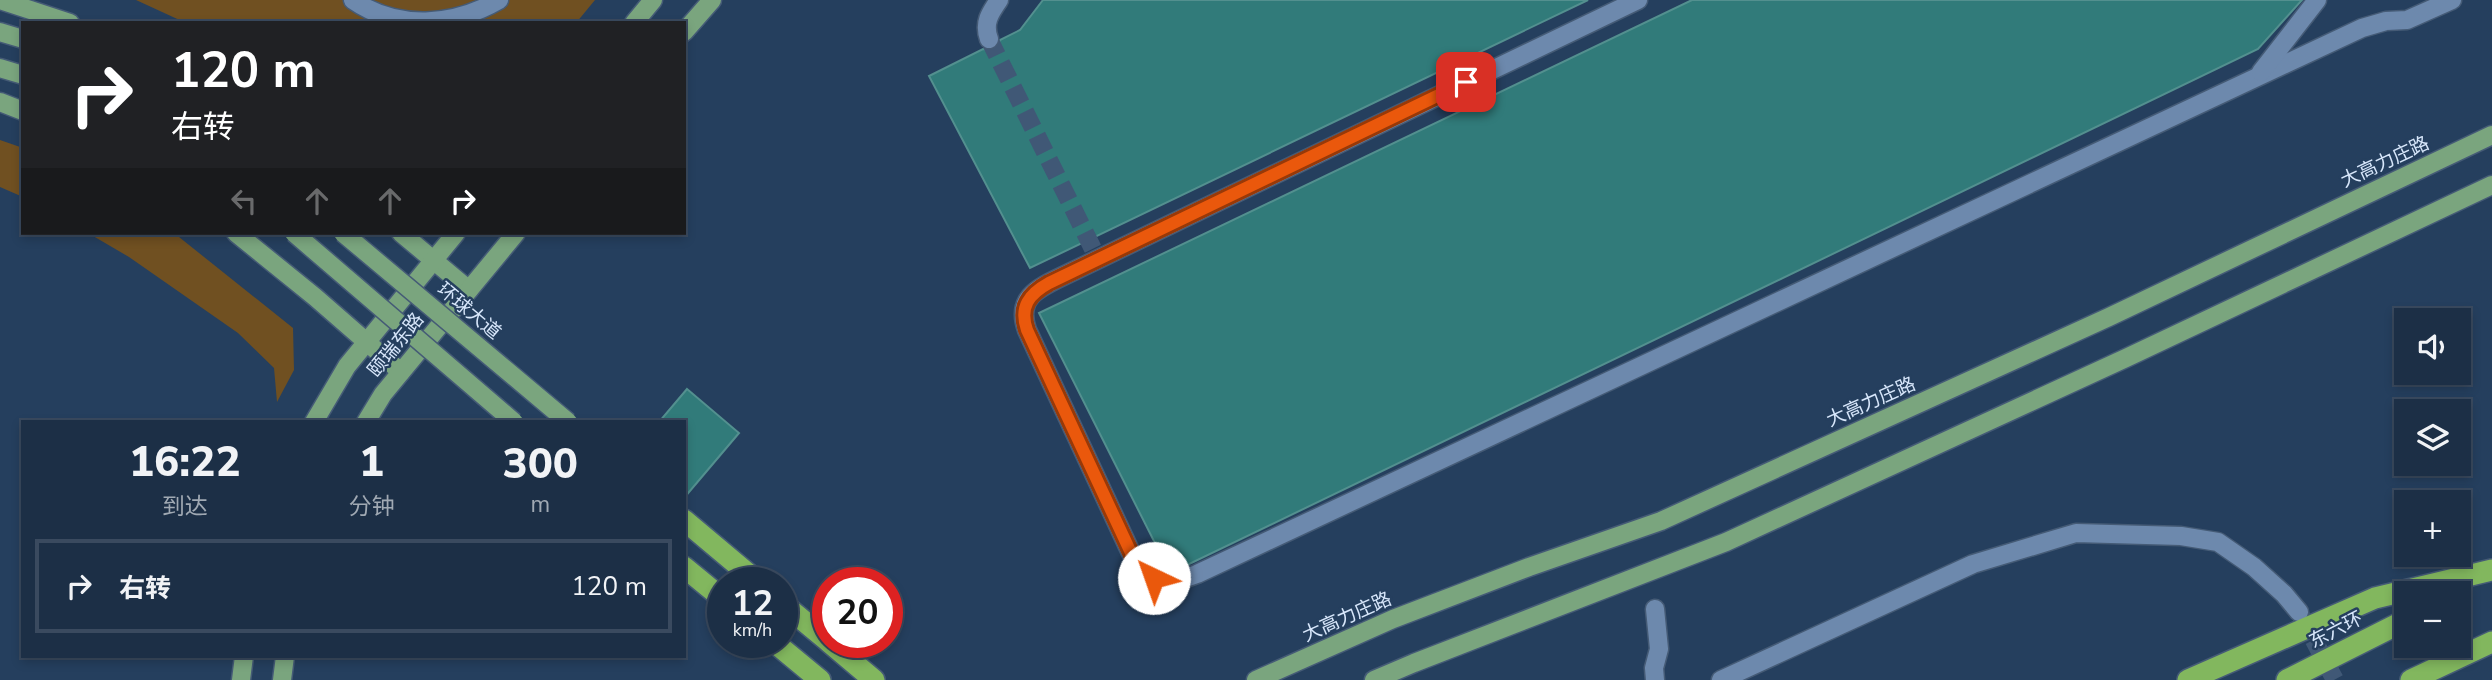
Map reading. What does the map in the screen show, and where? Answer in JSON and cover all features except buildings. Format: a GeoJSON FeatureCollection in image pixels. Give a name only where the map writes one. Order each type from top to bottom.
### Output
{"type":"FeatureCollection","features":[{"type":"Feature","properties":{"kind":"highway"},"geometry":{"type":"LineString","coordinates":[[686,522],[740,567]]}},
{"type":"Feature","properties":{"kind":"highway"},"geometry":{"type":"LineString","coordinates":[[686,569],[707,586]]}},
{"type":"Feature","properties":{"kind":"highway"},"geometry":{"type":"LineString","coordinates":[[2188,680],[2375,598],[2492,570]]}},
{"type":"Feature","properties":{"kind":"highway"},"geometry":{"type":"LineString","coordinates":[[2471,586],[2492,576]]}},
{"type":"Feature","properties":{"kind":"highway"},"geometry":{"type":"LineString","coordinates":[[798,617],[812,628]]}},
{"type":"Feature","properties":{"kind":"highway","name":"东六环"},"geometry":{"type":"LineString","coordinates":[[2287,680],[2394,626]]}},
{"type":"Feature","properties":{"kind":"highway"},"geometry":{"type":"LineString","coordinates":[[2411,680],[2492,642]]}},
{"type":"Feature","properties":{"kind":"highway"},"geometry":{"type":"LineString","coordinates":[[793,658],[820,680]]}},
{"type":"Feature","properties":{"kind":"highway"},"geometry":{"type":"LineString","coordinates":[[847,658],[874,680]]}},
{"type":"Feature","properties":{"kind":"main road"},"geometry":{"type":"LineString","coordinates":[[0,0],[64,21]]}},
{"type":"Feature","properties":{"kind":"main road"},"geometry":{"type":"LineString","coordinates":[[636,21],[653,0]]}},
{"type":"Feature","properties":{"kind":"main road"},"geometry":{"type":"LineString","coordinates":[[686,31],[712,0]]}},
{"type":"Feature","properties":{"kind":"main road"},"geometry":{"type":"LineString","coordinates":[[0,32],[21,38]]}},
{"type":"Feature","properties":{"kind":"main road"},"geometry":{"type":"LineString","coordinates":[[0,68],[21,74]]}},
{"type":"Feature","properties":{"kind":"main road"},"geometry":{"type":"LineString","coordinates":[[0,102],[21,109]]}},
{"type":"Feature","properties":{"kind":"main road","name":"大高力庄路"},"geometry":{"type":"LineString","coordinates":[[1256,680],[1393,619],[1529,567],[1661,521],[2109,317],[2492,135]]}},
{"type":"Feature","properties":{"kind":"main road"},"geometry":{"type":"LineString","coordinates":[[1374,680],[1726,542],[2139,353],[2492,185]]}},
{"type":"Feature","properties":{"kind":"main road"},"geometry":{"type":"LineString","coordinates":[[238,235],[401,372]]}},
{"type":"Feature","properties":{"kind":"main road"},"geometry":{"type":"LineString","coordinates":[[296,235],[512,420]]}},
{"type":"Feature","properties":{"kind":"main road","name":"环球大道"},"geometry":{"type":"LineString","coordinates":[[345,235],[566,420]]}},
{"type":"Feature","properties":{"kind":"main road"},"geometry":{"type":"LineString","coordinates":[[403,235],[469,290]]}},
{"type":"Feature","properties":{"kind":"main road","name":"颐瑞东路"},"geometry":{"type":"LineString","coordinates":[[315,420],[347,366],[454,235]]}},
{"type":"Feature","properties":{"kind":"main road","name":"颐瑞东路"},"geometry":{"type":"LineString","coordinates":[[367,420],[383,394],[514,235]]}},
{"type":"Feature","properties":{"kind":"main road"},"geometry":{"type":"LineString","coordinates":[[241,680],[244,658]]}},
{"type":"Feature","properties":{"kind":"main road"},"geometry":{"type":"LineString","coordinates":[[282,680],[285,658]]}},
{"type":"Feature","properties":{"kind":"street"},"geometry":{"type":"LineString","coordinates":[[353,0],[395,19],[419,21]]}},
{"type":"Feature","properties":{"kind":"street"},"geometry":{"type":"LineString","coordinates":[[439,21],[481,11],[499,0]]}},
{"type":"Feature","properties":{"kind":"street"},"geometry":{"type":"LineString","coordinates":[[989,39],[987,21],[999,0]]}},
{"type":"Feature","properties":{"kind":"street"},"geometry":{"type":"LineString","coordinates":[[1638,0],[1061,277],[1032,295],[1024,306],[1027,330],[1132,555],[1143,571],[1154,578],[1168,581],[1197,574],[2362,28],[2386,21],[2407,20],[2452,0]]}},
{"type":"Feature","properties":{"kind":"street"},"geometry":{"type":"LineString","coordinates":[[2259,76],[2317,0]]}},
{"type":"Feature","properties":{"kind":"street"},"geometry":{"type":"LineString","coordinates":[[1721,680],[1973,564],[2077,533],[2181,536],[2218,542],[2253,567],[2284,594],[2299,612]]}},
{"type":"Feature","properties":{"kind":"street"},"geometry":{"type":"LineString","coordinates":[[1655,609],[1659,649],[1654,668],[1655,680]]}},
{"type":"Feature","properties":{"kind":"shaded area"},"geometry":{"type":"Polygon","coordinates":[[[136,0],[595,0],[578,21],[182,21],[136,0]]]}},
{"type":"Feature","properties":{"kind":"shaded area"},"geometry":{"type":"Polygon","coordinates":[[[0,140],[21,147],[21,196],[0,187],[0,140]]]}},
{"type":"Feature","properties":{"kind":"shaded area"},"geometry":{"type":"Polygon","coordinates":[[[91,235],[177,235],[293,328],[294,370],[277,402],[274,368],[238,333],[129,257],[91,235]]]}},
{"type":"Feature","properties":{"kind":"tunnel"},"geometry":{"type":"LineString","coordinates":[[989,39],[1098,259]]}},
{"type":"Feature","properties":{"kind":"tunnel"},"geometry":{"type":"LineString","coordinates":[[2301,616],[2335,680]]}},
{"type":"Feature","properties":{"kind":"route"},"geometry":{"type":"LineString","coordinates":[[1154,578],[1143,571],[1132,555],[1027,330],[1023,313],[1027,300],[1049,283],[1466,82]]}}]}
